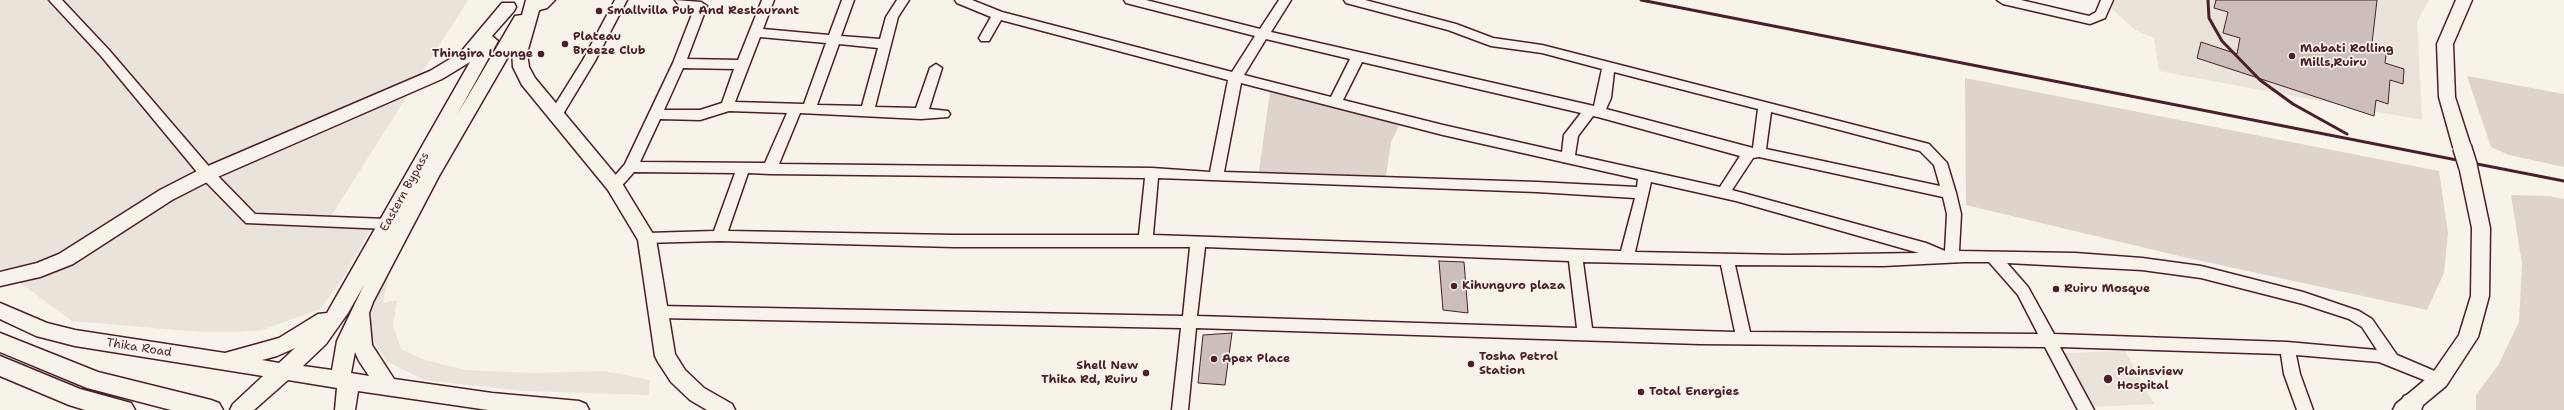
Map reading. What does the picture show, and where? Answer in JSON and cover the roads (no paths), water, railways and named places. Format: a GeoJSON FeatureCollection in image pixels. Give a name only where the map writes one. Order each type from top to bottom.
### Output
{"type":"FeatureCollection","features":[{"type":"Feature","properties":{"kind":"highway"},"geometry":{"type":"LineString","coordinates":[[0,342],[95,381],[211,410]]}},
{"type":"Feature","properties":{"kind":"highway"},"geometry":{"type":"LineString","coordinates":[[0,366],[77,398],[123,410]]}},
{"type":"Feature","properties":{"kind":"main road"},"geometry":{"type":"LineString","coordinates":[[2408,408],[2439,380],[2468,337],[2480,296],[2481,228],[2468,166],[2447,97],[2445,44],[2456,12],[2464,0]]}},
{"type":"Feature","properties":{"kind":"main road"},"geometry":{"type":"LineString","coordinates":[[0,280],[40,270],[66,259],[166,196],[207,174],[436,75],[466,56],[510,3]]}},
{"type":"Feature","properties":{"kind":"main road","name":"Eastern Bypass"},"geometry":{"type":"LineString","coordinates":[[354,302],[387,224],[510,3]]}},
{"type":"Feature","properties":{"kind":"main road"},"geometry":{"type":"LineString","coordinates":[[533,3],[519,53],[521,67],[528,81],[555,116],[614,185],[647,239],[654,267],[665,356],[678,376],[697,394],[725,410]]}},
{"type":"Feature","properties":{"kind":"main road","name":"Eastern Bypass"},"geometry":{"type":"LineString","coordinates":[[240,410],[255,394],[283,372],[319,338],[331,323],[354,302],[416,204],[533,3]]}},
{"type":"Feature","properties":{"kind":"main road"},"geometry":{"type":"LineString","coordinates":[[221,360],[270,350],[295,340],[354,302]]}},
{"type":"Feature","properties":{"kind":"main road"},"geometry":{"type":"LineString","coordinates":[[345,410],[348,391],[347,385],[341,378],[354,302]]}},
{"type":"Feature","properties":{"kind":"main road"},"geometry":{"type":"LineString","coordinates":[[354,302],[362,345],[366,355],[388,387]]}},
{"type":"Feature","properties":{"kind":"main road","name":"Thika Road"},"geometry":{"type":"LineString","coordinates":[[0,311],[43,330],[75,338],[221,360],[283,372],[341,378]]}},
{"type":"Feature","properties":{"kind":"main road"},"geometry":{"type":"LineString","coordinates":[[341,378],[388,387],[492,402],[579,410]]}},
{"type":"Feature","properties":{"kind":"street"},"geometry":{"type":"LineString","coordinates":[[55,0],[105,54],[207,174],[251,219],[387,224]]}},
{"type":"Feature","properties":{"kind":"street"},"geometry":{"type":"LineString","coordinates":[[533,3],[543,5],[549,0]]}},
{"type":"Feature","properties":{"kind":"street"},"geometry":{"type":"LineString","coordinates":[[555,116],[589,61],[621,0]]}},
{"type":"Feature","properties":{"kind":"street"},"geometry":{"type":"LineString","coordinates":[[614,185],[630,167],[656,114],[679,63],[703,3],[684,4],[682,0]]}},
{"type":"Feature","properties":{"kind":"street"},"geometry":{"type":"LineString","coordinates":[[729,106],[728,102],[754,32],[768,0]]}},
{"type":"Feature","properties":{"kind":"street"},"geometry":{"type":"LineString","coordinates":[[809,109],[848,0]]}},
{"type":"Feature","properties":{"kind":"street"},"geometry":{"type":"LineString","coordinates":[[867,112],[892,17],[903,0]]}},
{"type":"Feature","properties":{"kind":"street"},"geometry":{"type":"LineString","coordinates":[[961,0],[992,13],[1235,78],[1443,130],[1723,193],[1947,256]]}},
{"type":"Feature","properties":{"kind":"street"},"geometry":{"type":"LineString","coordinates":[[986,38],[996,0]]}},
{"type":"Feature","properties":{"kind":"street"},"geometry":{"type":"LineString","coordinates":[[1130,0],[1263,35],[1594,111],[1754,153],[1950,193]]}},
{"type":"Feature","properties":{"kind":"street"},"geometry":{"type":"LineString","coordinates":[[1216,178],[1235,78],[1285,0]]}},
{"type":"Feature","properties":{"kind":"street"},"geometry":{"type":"LineString","coordinates":[[1350,0],[1452,27],[1491,42],[1542,49],[1924,147],[1940,163],[1950,193],[1954,214],[1947,256]]}},
{"type":"Feature","properties":{"kind":"street"},"geometry":{"type":"LineString","coordinates":[[2003,0],[2090,20],[2101,15],[2107,0]]}},
{"type":"Feature","properties":{"kind":"street"},"geometry":{"type":"LineString","coordinates":[[754,32],[885,44]]}},
{"type":"Feature","properties":{"kind":"street"},"geometry":{"type":"LineString","coordinates":[[1335,103],[1358,57]]}},
{"type":"Feature","properties":{"kind":"street"},"geometry":{"type":"LineString","coordinates":[[679,63],[742,65]]}},
{"type":"Feature","properties":{"kind":"street"},"geometry":{"type":"LineString","coordinates":[[1568,157],[1571,135],[1604,98],[1609,66]]}},
{"type":"Feature","properties":{"kind":"street"},"geometry":{"type":"LineString","coordinates":[[921,114],[936,68]]}},
{"type":"Feature","properties":{"kind":"street"},"geometry":{"type":"LineString","coordinates":[[656,114],[672,116],[700,115],[729,106],[943,114]]}},
{"type":"Feature","properties":{"kind":"street"},"geometry":{"type":"LineString","coordinates":[[1723,193],[1754,153],[1765,106]]}},
{"type":"Feature","properties":{"kind":"street"},"geometry":{"type":"LineString","coordinates":[[770,169],[794,109]]}},
{"type":"Feature","properties":{"kind":"street"},"geometry":{"type":"LineString","coordinates":[[630,167],[1152,173],[1216,178],[1537,187],[1643,193]]}},
{"type":"Feature","properties":{"kind":"street"},"geometry":{"type":"LineString","coordinates":[[719,236],[743,169]]}},
{"type":"Feature","properties":{"kind":"street"},"geometry":{"type":"LineString","coordinates":[[1145,242],[1152,173]]}},
{"type":"Feature","properties":{"kind":"street"},"geometry":{"type":"LineString","coordinates":[[1627,256],[1646,176]]}},
{"type":"Feature","properties":{"kind":"street"},"geometry":{"type":"LineString","coordinates":[[647,239],[719,236],[954,241],[1198,241],[1727,260],[1787,261],[1909,259],[1947,256],[2142,264],[2201,272],[2282,292],[2361,319],[2374,330],[2392,359]]}},
{"type":"Feature","properties":{"kind":"street"},"geometry":{"type":"LineString","coordinates":[[1180,410],[1188,322],[1198,241]]}},
{"type":"Feature","properties":{"kind":"street"},"geometry":{"type":"LineString","coordinates":[[1901,242],[1909,259]]}},
{"type":"Feature","properties":{"kind":"street"},"geometry":{"type":"LineString","coordinates":[[1575,255],[1585,335]]}},
{"type":"Feature","properties":{"kind":"street"},"geometry":{"type":"LineString","coordinates":[[1993,257],[2015,279],[2023,291],[2047,340],[2086,410]]}},
{"type":"Feature","properties":{"kind":"street"},"geometry":{"type":"LineString","coordinates":[[1727,260],[1744,338]]}},
{"type":"Feature","properties":{"kind":"street"},"geometry":{"type":"LineString","coordinates":[[659,312],[1188,322],[1585,335],[1744,338],[2047,340],[2287,348],[2392,359],[2439,380]]}},
{"type":"Feature","properties":{"kind":"street"},"geometry":{"type":"LineString","coordinates":[[2287,348],[2292,374],[2305,410]]}},
{"type":"Feature","properties":{"kind":"railway"},"geometry":{"type":"LineString","coordinates":[[1641,0],[2564,181]]}},
{"type":"Feature","properties":{"kind":"railway"},"geometry":{"type":"LineString","coordinates":[[2208,0],[2209,18],[2222,41],[2260,80],[2293,104],[2347,134]]}},
{"type":"Feature","properties":{"kind":"place","name":"Smallvilla Pub And Restaurant"},"geometry":{"type":"Point","coordinates":[599,11]}},
{"type":"Feature","properties":{"kind":"place","name":"Plateau Breeze Club"},"geometry":{"type":"Point","coordinates":[565,44]}},
{"type":"Feature","properties":{"kind":"place","name":"Thingira Lounge"},"geometry":{"type":"Point","coordinates":[541,54]}},
{"type":"Feature","properties":{"kind":"place","name":"Mabati Rolling Mills,Ruiru"},"geometry":{"type":"Point","coordinates":[2292,56]}},
{"type":"Feature","properties":{"kind":"place","name":"Kihunguro plaza"},"geometry":{"type":"Point","coordinates":[1454,286]}},
{"type":"Feature","properties":{"kind":"place","name":"Ruiru Mosque"},"geometry":{"type":"Point","coordinates":[2056,289]}},
{"type":"Feature","properties":{"kind":"place","name":"Apex Place"},"geometry":{"type":"Point","coordinates":[1214,359]}},
{"type":"Feature","properties":{"kind":"place","name":"Tosha Petrol Station"},"geometry":{"type":"Point","coordinates":[1471,364]}},
{"type":"Feature","properties":{"kind":"place","name":"Shell New Thika Rd, Ruiru"},"geometry":{"type":"Point","coordinates":[1146,373]}},
{"type":"Feature","properties":{"kind":"place","name":"Plainsview Hospital"},"geometry":{"type":"Point","coordinates":[2108,379]}},
{"type":"Feature","properties":{"kind":"place","name":"Total Energies"},"geometry":{"type":"Point","coordinates":[1641,392]}}]}
